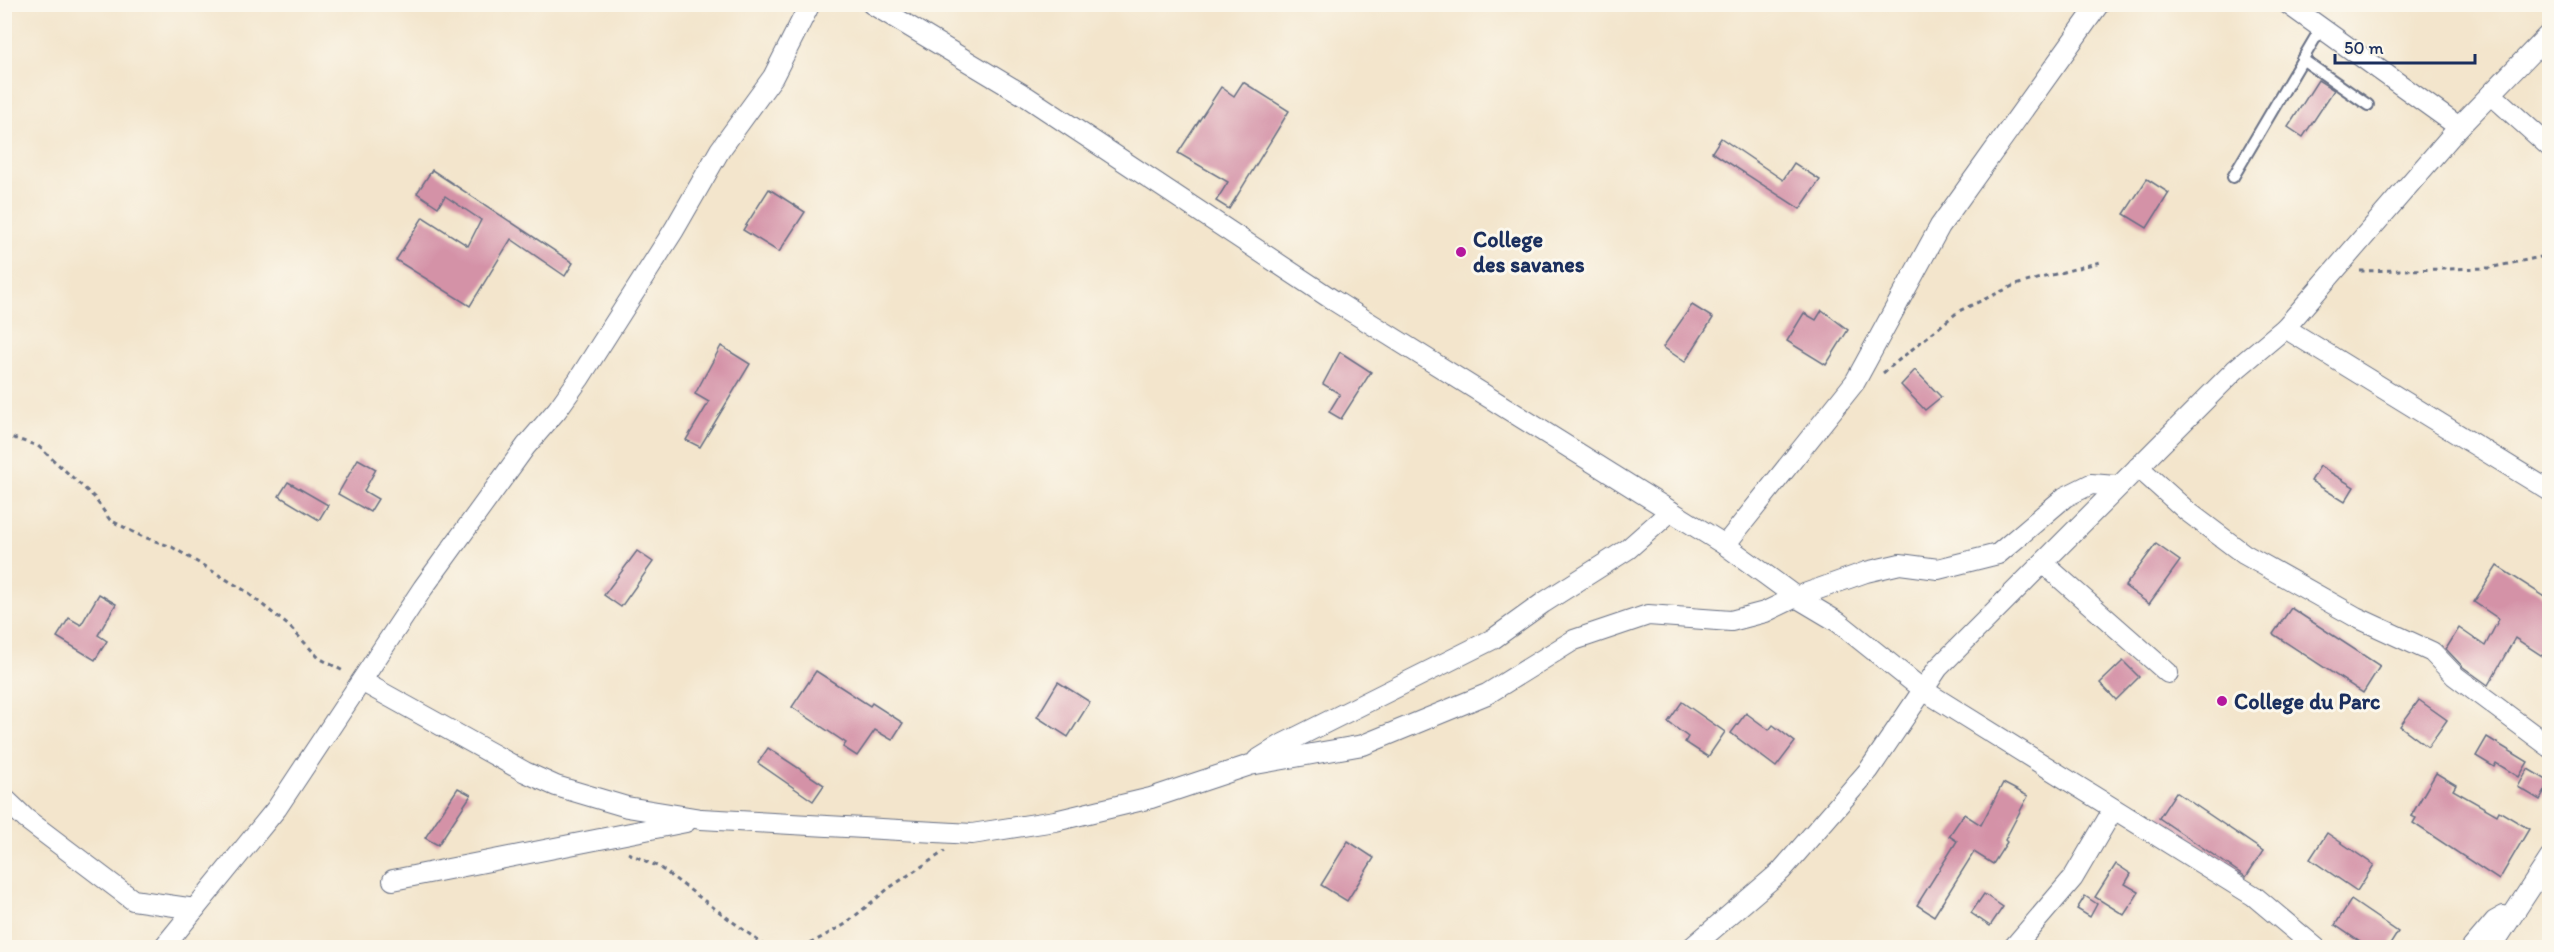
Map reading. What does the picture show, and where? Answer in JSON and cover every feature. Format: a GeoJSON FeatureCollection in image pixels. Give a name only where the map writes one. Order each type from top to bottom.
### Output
{"type":"FeatureCollection","features":[{"type":"Feature","properties":{"kind":"street"},"geometry":{"type":"LineString","coordinates":[[163,948],[277,808],[363,682],[423,588],[526,446],[557,410],[579,379],[674,230],[720,150],[773,78],[810,4]]}},
{"type":"Feature","properties":{"kind":"street"},"geometry":{"type":"LineString","coordinates":[[872,4],[1027,97],[1333,300],[1725,545],[1796,597],[1838,622],[1923,690],[2254,896],[2316,948]]}},
{"type":"Feature","properties":{"kind":"street"},"geometry":{"type":"LineString","coordinates":[[1725,545],[1855,382],[1940,226],[2099,4]]}},
{"type":"Feature","properties":{"kind":"street"},"geometry":{"type":"LineString","coordinates":[[2288,4],[2459,128]]}},
{"type":"Feature","properties":{"kind":"street"},"geometry":{"type":"LineString","coordinates":[[1691,948],[1708,941],[1782,871],[1869,770],[1938,668],[2116,486],[2235,370],[2285,328],[2459,128],[2550,33]]}},
{"type":"Feature","properties":{"kind":"street"},"geometry":{"type":"LineString","coordinates":[[2491,94],[2550,147]]}},
{"type":"Feature","properties":{"kind":"street"},"geometry":{"type":"LineString","coordinates":[[2285,328],[2550,491]]}},
{"type":"Feature","properties":{"kind":"street"},"geometry":{"type":"LineString","coordinates":[[2138,467],[2187,512],[2244,554],[2356,617],[2432,652],[2455,676],[2537,740],[2550,747]]}},
{"type":"Feature","properties":{"kind":"street"},"geometry":{"type":"LineString","coordinates":[[363,682],[484,751],[556,786],[627,807],[701,819],[972,834],[1055,821],[1151,798],[1250,765],[1363,745],[1487,694],[1574,640],[1648,615],[1731,621],[1765,612],[1796,597],[1866,572],[1900,564],[1938,569],[1998,554],[2065,497],[2091,484],[2116,486]]}},
{"type":"Feature","properties":{"kind":"street"},"geometry":{"type":"LineString","coordinates":[[1250,765],[1283,744],[1493,639],[1543,603],[1628,549],[1671,511]]}},
{"type":"Feature","properties":{"kind":"street"},"geometry":{"type":"LineString","coordinates":[[2043,563],[2168,673]]}},
{"type":"Feature","properties":{"kind":"street"},"geometry":{"type":"LineString","coordinates":[[4,798],[26,819],[133,900],[195,909]]}},
{"type":"Feature","properties":{"kind":"street"},"geometry":{"type":"LineString","coordinates":[[2013,948],[2073,878],[2113,810]]}},
{"type":"Feature","properties":{"kind":"street"},"geometry":{"type":"LineString","coordinates":[[393,880],[701,819]]}},
{"type":"Feature","properties":{"kind":"street"},"geometry":{"type":"LineString","coordinates":[[2491,948],[2550,858]]}},
{"type":"Feature","properties":{"kind":"street"},"geometry":{"type":"LineString","coordinates":[[2472,948],[2495,921],[2512,913]]}},
{"type":"Feature","properties":{"kind":"lane"},"geometry":{"type":"LineString","coordinates":[[2233,177],[2321,28]]}},
{"type":"Feature","properties":{"kind":"lane"},"geometry":{"type":"LineString","coordinates":[[2302,59],[2368,105]]}},
{"type":"Feature","properties":{"kind":"path"},"geometry":{"type":"LineString","coordinates":[[2337,270],[2385,272],[2489,268],[2550,255]]}},
{"type":"Feature","properties":{"kind":"path"},"geometry":{"type":"LineString","coordinates":[[1855,382],[1885,372],[1959,311],[2015,285],[2100,262]]}},
{"type":"Feature","properties":{"kind":"path"},"geometry":{"type":"LineString","coordinates":[[4,435],[38,446],[94,497],[110,520],[141,536],[172,547],[244,590],[289,626],[319,657],[363,682]]}},
{"type":"Feature","properties":{"kind":"path"},"geometry":{"type":"LineString","coordinates":[[802,948],[844,925],[889,888],[972,834]]}},
{"type":"Feature","properties":{"kind":"path"},"geometry":{"type":"LineString","coordinates":[[627,853],[659,867],[768,948]]}},
{"type":"Feature","properties":{"kind":"building"},"geometry":{"type":"Polygon","coordinates":[[[2318,80],[2334,90],[2303,137],[2288,127],[2318,80]]]}},
{"type":"Feature","properties":{"kind":"building"},"geometry":{"type":"Polygon","coordinates":[[[1243,82],[1289,111],[1229,209],[1216,201],[1228,182],[1178,153],[1221,87],[1234,96],[1243,82]]]}},
{"type":"Feature","properties":{"kind":"building"},"geometry":{"type":"Polygon","coordinates":[[[1721,138],[1783,180],[1794,163],[1820,180],[1800,209],[1712,152],[1721,138]]]}},
{"type":"Feature","properties":{"kind":"building"},"geometry":{"type":"Polygon","coordinates":[[[432,170],[573,263],[565,276],[511,239],[470,306],[396,260],[423,217],[468,246],[481,220],[445,196],[438,207],[417,193],[432,170]]]}},
{"type":"Feature","properties":{"kind":"building"},"geometry":{"type":"Polygon","coordinates":[[[2147,179],[2169,193],[2147,228],[2124,214],[2147,179]]]}},
{"type":"Feature","properties":{"kind":"building"},"geometry":{"type":"Polygon","coordinates":[[[769,189],[805,212],[779,252],[743,230],[769,189]]]}},
{"type":"Feature","properties":{"kind":"building"},"geometry":{"type":"Polygon","coordinates":[[[1692,305],[1713,318],[1685,362],[1663,347],[1692,305]]]}},
{"type":"Feature","properties":{"kind":"building"},"geometry":{"type":"Polygon","coordinates":[[[1822,310],[1848,330],[1826,365],[1787,341],[1804,313],[1816,320],[1822,310]]]}},
{"type":"Feature","properties":{"kind":"building"},"geometry":{"type":"Polygon","coordinates":[[[721,346],[750,364],[700,447],[686,440],[709,402],[695,394],[721,346]]]}},
{"type":"Feature","properties":{"kind":"building"},"geometry":{"type":"Polygon","coordinates":[[[1340,352],[1371,372],[1341,419],[1329,412],[1340,394],[1323,384],[1340,352]]]}},
{"type":"Feature","properties":{"kind":"building"},"geometry":{"type":"Polygon","coordinates":[[[1915,370],[1941,397],[1925,410],[1901,385],[1915,370]]]}},
{"type":"Feature","properties":{"kind":"building"},"geometry":{"type":"Polygon","coordinates":[[[358,459],[376,469],[364,491],[378,499],[370,512],[338,494],[358,459]]]}},
{"type":"Feature","properties":{"kind":"building"},"geometry":{"type":"Polygon","coordinates":[[[2320,466],[2354,487],[2345,502],[2311,481],[2320,466]]]}},
{"type":"Feature","properties":{"kind":"building"},"geometry":{"type":"Polygon","coordinates":[[[288,482],[328,505],[319,520],[279,496],[288,482]]]}},
{"type":"Feature","properties":{"kind":"building"},"geometry":{"type":"Polygon","coordinates":[[[2156,544],[2180,561],[2149,604],[2125,586],[2156,544]]]}},
{"type":"Feature","properties":{"kind":"building"},"geometry":{"type":"Polygon","coordinates":[[[637,551],[653,562],[621,607],[604,595],[637,551]]]}},
{"type":"Feature","properties":{"kind":"building"},"geometry":{"type":"Polygon","coordinates":[[[2497,566],[2550,600],[2550,661],[2515,638],[2488,685],[2463,667],[2446,649],[2459,628],[2485,646],[2499,619],[2474,602],[2497,566]]]}},
{"type":"Feature","properties":{"kind":"building"},"geometry":{"type":"Polygon","coordinates":[[[99,594],[116,604],[98,635],[107,641],[95,660],[57,637],[69,618],[81,625],[99,594]]]}},
{"type":"Feature","properties":{"kind":"building"},"geometry":{"type":"Polygon","coordinates":[[[2291,608],[2380,666],[2363,693],[2273,634],[2291,608]]]}},
{"type":"Feature","properties":{"kind":"building"},"geometry":{"type":"Polygon","coordinates":[[[2123,661],[2139,677],[2116,700],[2100,683],[2123,661]]]}},
{"type":"Feature","properties":{"kind":"building"},"geometry":{"type":"Polygon","coordinates":[[[816,671],[870,706],[872,703],[903,723],[892,740],[875,730],[857,756],[843,747],[846,743],[792,707],[816,671]]]}},
{"type":"Feature","properties":{"kind":"building"},"geometry":{"type":"Polygon","coordinates":[[[1058,682],[1090,702],[1068,737],[1037,717],[1058,682]]]}},
{"type":"Feature","properties":{"kind":"building"},"geometry":{"type":"Polygon","coordinates":[[[2419,700],[2447,720],[2428,747],[2400,726],[2419,700]]]}},
{"type":"Feature","properties":{"kind":"building"},"geometry":{"type":"Polygon","coordinates":[[[1682,702],[1725,732],[1708,757],[1685,742],[1688,737],[1668,722],[1682,702]]]}},
{"type":"Feature","properties":{"kind":"building"},"geometry":{"type":"Polygon","coordinates":[[[1746,713],[1769,730],[1773,725],[1795,742],[1776,767],[1731,733],[1746,713]]]}},
{"type":"Feature","properties":{"kind":"building"},"geometry":{"type":"Polygon","coordinates":[[[2487,737],[2528,762],[2519,777],[2496,763],[2494,767],[2476,756],[2487,737]]]}},
{"type":"Feature","properties":{"kind":"building"},"geometry":{"type":"Polygon","coordinates":[[[768,748],[824,785],[813,801],[758,763],[768,748]]]}},
{"type":"Feature","properties":{"kind":"building"},"geometry":{"type":"Polygon","coordinates":[[[2528,769],[2550,782],[2540,800],[2518,787],[2528,769]]]}},
{"type":"Feature","properties":{"kind":"building"},"geometry":{"type":"Polygon","coordinates":[[[2436,773],[2456,785],[2453,790],[2497,815],[2499,811],[2529,829],[2499,880],[2413,823],[2416,818],[2411,816],[2436,773]]]}},
{"type":"Feature","properties":{"kind":"building"},"geometry":{"type":"Polygon","coordinates":[[[2003,783],[2028,796],[2005,840],[2007,842],[1993,864],[1974,852],[1934,916],[1917,905],[1957,841],[1949,836],[1964,814],[1981,825],[2003,783]]]}},
{"type":"Feature","properties":{"kind":"building"},"geometry":{"type":"Polygon","coordinates":[[[458,788],[471,795],[438,845],[425,838],[458,788]]]}},
{"type":"Feature","properties":{"kind":"building"},"geometry":{"type":"Polygon","coordinates":[[[2176,792],[2263,851],[2246,877],[2159,818],[2176,792]]]}},
{"type":"Feature","properties":{"kind":"building"},"geometry":{"type":"Polygon","coordinates":[[[2327,833],[2374,865],[2357,891],[2310,859],[2327,833]]]}},
{"type":"Feature","properties":{"kind":"building"},"geometry":{"type":"Polygon","coordinates":[[[1348,841],[1374,858],[1347,901],[1321,885],[1348,841]]]}},
{"type":"Feature","properties":{"kind":"building"},"geometry":{"type":"Polygon","coordinates":[[[2116,864],[2131,874],[2125,884],[2139,892],[2124,915],[2095,897],[2116,864]]]}},
{"type":"Feature","properties":{"kind":"building"},"geometry":{"type":"Polygon","coordinates":[[[1984,894],[2003,907],[1990,926],[1971,913],[1984,894]]]}},
{"type":"Feature","properties":{"kind":"building"},"geometry":{"type":"Polygon","coordinates":[[[2085,896],[2097,904],[2090,917],[2077,909],[2085,896]]]}},
{"type":"Feature","properties":{"kind":"building"},"geometry":{"type":"Polygon","coordinates":[[[2351,900],[2398,932],[2388,948],[2369,948],[2335,925],[2351,900]]]}},
{"type":"Feature","properties":{"kind":"place","name":"College des savanes"},"geometry":{"type":"Point","coordinates":[1461,252]}},
{"type":"Feature","properties":{"kind":"place","name":"College du Parc"},"geometry":{"type":"Point","coordinates":[2222,701]}}]}
